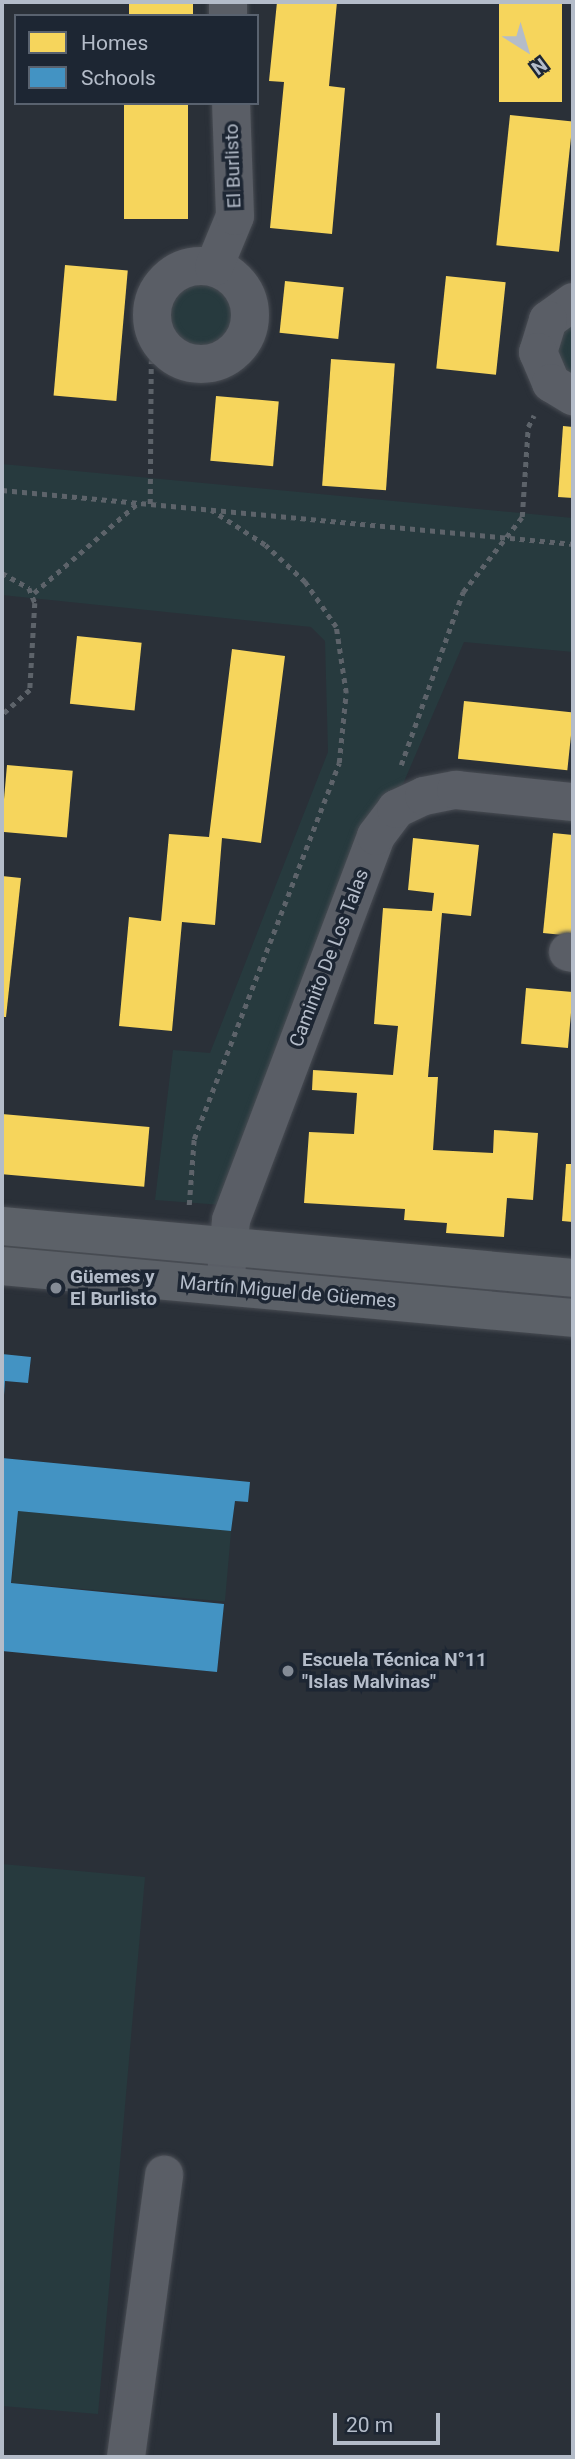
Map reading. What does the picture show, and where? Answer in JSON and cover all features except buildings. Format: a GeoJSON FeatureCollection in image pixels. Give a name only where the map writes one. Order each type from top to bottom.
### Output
{"type":"FeatureCollection","features":[{"type":"Feature","properties":{"kind":"main road","name":"Martín Miguel de Güemes"},"geometry":{"type":"LineString","coordinates":[[2,1226],[573,1278]]}},
{"type":"Feature","properties":{"kind":"main road","name":"Martín Miguel de Güemes"},"geometry":{"type":"LineString","coordinates":[[2,1266],[573,1318]]}},
{"type":"Feature","properties":{"kind":"street","name":"El Burlisto"},"geometry":{"type":"LineString","coordinates":[[214,267],[235,216],[231,105]]}},
{"type":"Feature","properties":{"kind":"street"},"geometry":{"type":"LineString","coordinates":[[214,267],[233,278],[247,295],[250,317],[245,338],[223,359],[195,364],[179,359],[160,342],[151,322],[158,290],[182,269],[214,267]]}},
{"type":"Feature","properties":{"kind":"street"},"geometry":{"type":"LineString","coordinates":[[562,390],[542,369],[540,335],[548,320],[573,302]]}},
{"type":"Feature","properties":{"kind":"street","name":"Caminito De Los Talas"},"geometry":{"type":"LineString","coordinates":[[225,1286],[231,1220],[376,836],[396,809],[424,796],[456,790],[573,802]]}},
{"type":"Feature","properties":{"kind":"street"},"geometry":{"type":"LineString","coordinates":[[127,2457],[164,2175]]}},
{"type":"Feature","properties":{"kind":"path"},"geometry":{"type":"LineString","coordinates":[[150,504],[151,360],[160,342]]}},
{"type":"Feature","properties":{"kind":"path"},"geometry":{"type":"LineString","coordinates":[[399,770],[463,592],[523,513],[527,426],[562,390]]}},
{"type":"Feature","properties":{"kind":"path"},"geometry":{"type":"LineString","coordinates":[[2,490],[573,544]]}},
{"type":"Feature","properties":{"kind":"path"},"geometry":{"type":"LineString","coordinates":[[2,715],[30,690],[34,593],[138,503]]}},
{"type":"Feature","properties":{"kind":"path"},"geometry":{"type":"LineString","coordinates":[[188,1216],[194,1139],[339,763],[346,693],[336,627],[305,582],[265,545],[211,510]]}},
{"type":"Feature","properties":{"kind":"path"},"geometry":{"type":"LineString","coordinates":[[2,573],[34,593]]}},
{"type":"Feature","properties":{"kind":"green space"},"geometry":{"type":"Polygon","coordinates":[[[200,280],[221,286],[231,296],[237,317],[231,338],[221,348],[200,354],[179,348],[169,338],[163,317],[169,296],[179,286],[200,280]]]}},
{"type":"Feature","properties":{"kind":"green space"},"geometry":{"type":"Polygon","coordinates":[[[573,315],[573,383],[551,343],[573,315]]]}},
{"type":"Feature","properties":{"kind":"green space"},"geometry":{"type":"Polygon","coordinates":[[[2,464],[573,518],[573,652],[464,642],[222,1205],[155,1200],[173,1050],[210,1053],[328,752],[325,641],[311,627],[2,595],[2,464]]]}},
{"type":"Feature","properties":{"kind":"green space"},"geometry":{"type":"Polygon","coordinates":[[[18,1511],[231,1530],[225,1601],[12,1583],[18,1511]]]}},
{"type":"Feature","properties":{"kind":"green space"},"geometry":{"type":"Polygon","coordinates":[[[2,1864],[145,1877],[98,2414],[2,2406],[2,1864]]]}},
{"type":"Feature","properties":{"kind":"place","name":"Güemes y El Burlisto"},"geometry":{"type":"Point","coordinates":[56,1288]}},
{"type":"Feature","properties":{"kind":"place","name":"Escuela Técnica N°11 \"Islas Malvinas\""},"geometry":{"type":"Point","coordinates":[288,1671]}}]}
